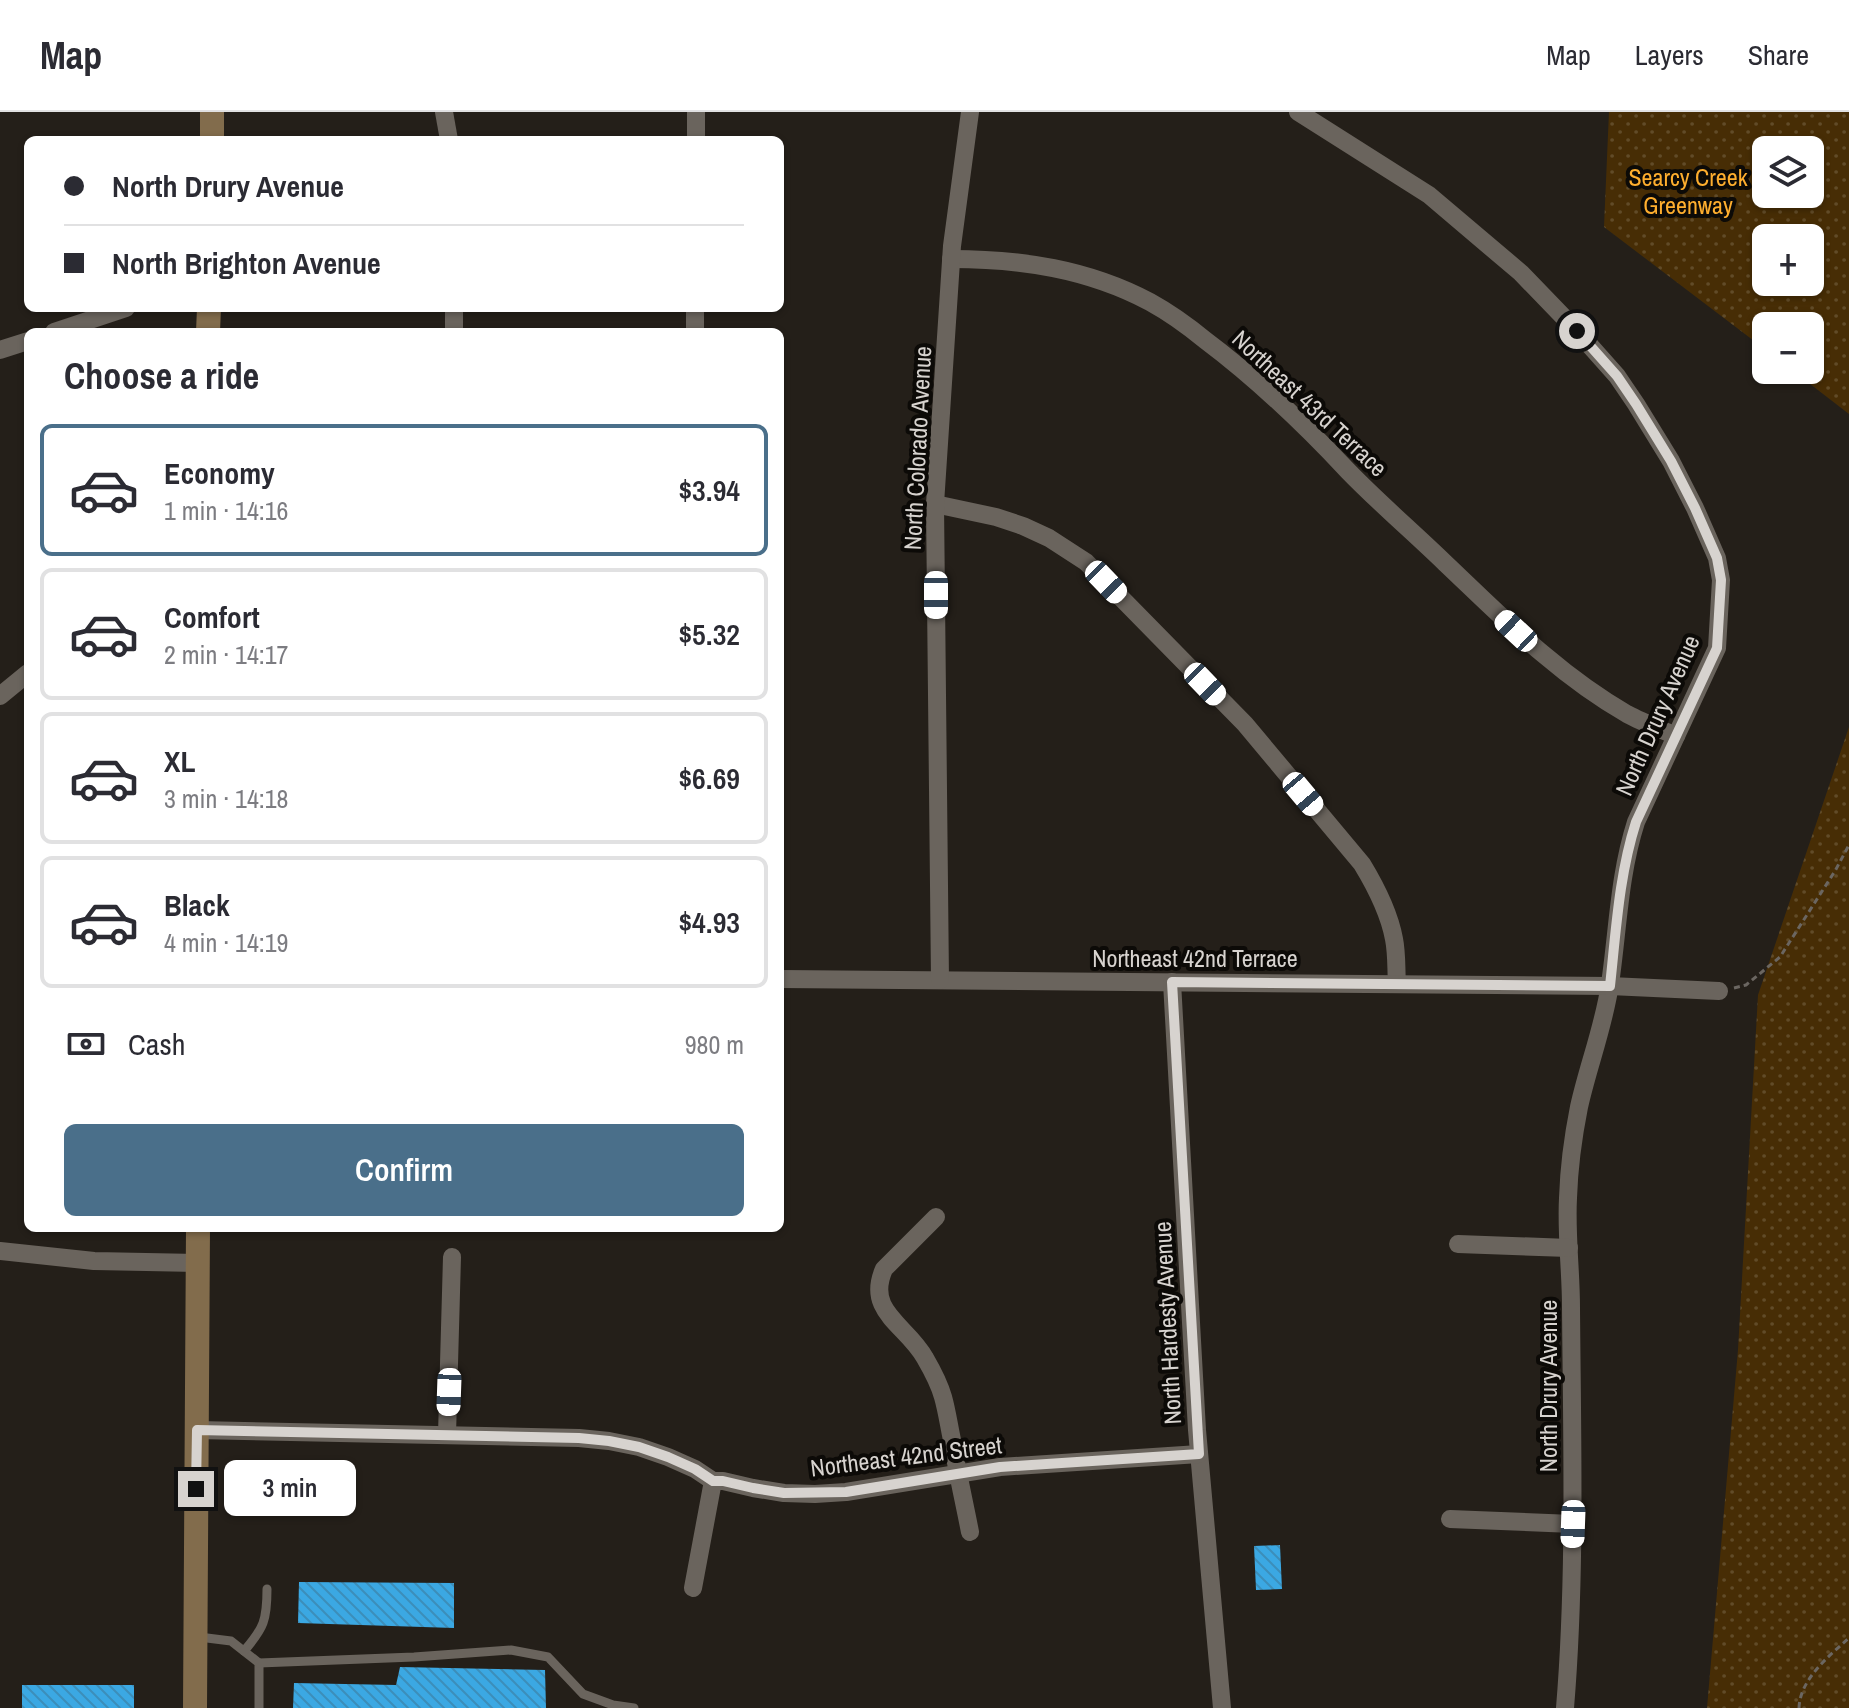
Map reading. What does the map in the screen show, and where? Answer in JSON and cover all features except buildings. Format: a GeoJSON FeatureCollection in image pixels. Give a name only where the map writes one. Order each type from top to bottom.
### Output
{"type":"FeatureCollection","features":[{"type":"Feature","properties":{"kind":"main road"},"geometry":{"type":"LineString","coordinates":[[212,112],[212,136]]}},
{"type":"Feature","properties":{"kind":"main road"},"geometry":{"type":"LineString","coordinates":[[195,1708],[198,1232]]}},
{"type":"Feature","properties":{"kind":"street"},"geometry":{"type":"LineString","coordinates":[[444,112],[448,136]]}},
{"type":"Feature","properties":{"kind":"street"},"geometry":{"type":"LineString","coordinates":[[696,112],[696,136]]}},
{"type":"Feature","properties":{"kind":"street","name":"North Colorado Avenue"},"geometry":{"type":"LineString","coordinates":[[940,980],[935,504],[951,259],[970,112]]}},
{"type":"Feature","properties":{"kind":"street","name":"North Drury Avenue"},"geometry":{"type":"LineString","coordinates":[[1298,112],[1429,195],[1521,273],[1577,331],[1617,376],[1671,461],[1717,558],[1721,580],[1717,648],[1631,838],[1623,872],[1610,986],[1579,1106],[1571,1153],[1567,1200],[1571,1267],[1573,1524],[1565,1708]]}},
{"type":"Feature","properties":{"kind":"street","name":"Northeast 43rd Terrace"},"geometry":{"type":"LineString","coordinates":[[951,259],[992,259],[1072,272],[1111,284],[1172,314],[1286,406],[1350,472],[1535,649],[1582,685],[1628,714],[1676,736]]}},
{"type":"Feature","properties":{"kind":"street"},"geometry":{"type":"LineString","coordinates":[[66,328],[114,312]]}},
{"type":"Feature","properties":{"kind":"street"},"geometry":{"type":"LineString","coordinates":[[0,350],[24,342]]}},
{"type":"Feature","properties":{"kind":"street"},"geometry":{"type":"LineString","coordinates":[[935,504],[1023,526],[1049,538],[1086,562],[1245,724],[1362,864],[1387,913],[1395,940],[1397,984]]}},
{"type":"Feature","properties":{"kind":"street"},"geometry":{"type":"LineString","coordinates":[[0,696],[24,676]]}},
{"type":"Feature","properties":{"kind":"street","name":"Northeast 42nd Terrace"},"geometry":{"type":"LineString","coordinates":[[784,979],[1610,986]]}},
{"type":"Feature","properties":{"kind":"street","name":"North Hardesty Avenue"},"geometry":{"type":"LineString","coordinates":[[1172,982],[1199,1454],[1222,1708]]}},
{"type":"Feature","properties":{"kind":"street"},"geometry":{"type":"LineString","coordinates":[[1610,986],[1719,991]]}},
{"type":"Feature","properties":{"kind":"street"},"geometry":{"type":"LineString","coordinates":[[936,1217],[884,1269],[878,1292],[880,1304],[887,1314],[922,1352],[943,1397],[970,1532]]}},
{"type":"Feature","properties":{"kind":"street"},"geometry":{"type":"LineString","coordinates":[[1458,1244],[1569,1248]]}},
{"type":"Feature","properties":{"kind":"street"},"geometry":{"type":"LineString","coordinates":[[0,1251],[94,1261],[198,1263]]}},
{"type":"Feature","properties":{"kind":"street"},"geometry":{"type":"LineString","coordinates":[[447,1435],[452,1257]]}},
{"type":"Feature","properties":{"kind":"street","name":"Northeast 42nd Street"},"geometry":{"type":"LineString","coordinates":[[197,1430],[609,1441],[668,1457],[713,1481],[784,1493],[815,1494],[846,1492],[1000,1467],[1199,1454]]}},
{"type":"Feature","properties":{"kind":"street"},"geometry":{"type":"LineString","coordinates":[[693,1588],[713,1481]]}},
{"type":"Feature","properties":{"kind":"street"},"geometry":{"type":"LineString","coordinates":[[1450,1519],[1573,1524]]}},
{"type":"Feature","properties":{"kind":"lane"},"geometry":{"type":"LineString","coordinates":[[244,1651],[260,1632],[267,1612],[267,1589]]}},
{"type":"Feature","properties":{"kind":"lane"},"geometry":{"type":"LineString","coordinates":[[195,1637],[231,1641],[259,1663],[511,1650],[548,1657],[583,1694],[613,1705],[634,1708]]}},
{"type":"Feature","properties":{"kind":"lane"},"geometry":{"type":"LineString","coordinates":[[259,1663],[259,1708]]}},
{"type":"Feature","properties":{"kind":"path"},"geometry":{"type":"LineString","coordinates":[[1719,991],[1746,985],[1780,957],[1849,845]]}},
{"type":"Feature","properties":{"kind":"path"},"geometry":{"type":"LineString","coordinates":[[1799,1708],[1808,1679],[1849,1638]]}},
{"type":"Feature","properties":{"kind":"green space","name":"Searcy Creek Greenway"},"geometry":{"type":"Polygon","coordinates":[[[1609,112],[1849,112],[1849,414],[1810,384],[1824,384],[1824,312],[1752,312],[1752,339],[1604,227],[1609,112]]]}},
{"type":"Feature","properties":{"kind":"green space"},"geometry":{"type":"Polygon","coordinates":[[[1849,727],[1849,1708],[1707,1708],[1738,1350],[1758,995],[1849,727]]]}},
{"type":"Feature","properties":{"kind":"route"},"geometry":{"type":"LineString","coordinates":[[196,1489],[197,1430],[609,1441],[668,1457],[713,1481],[784,1493],[815,1494],[846,1492],[1000,1467],[1199,1454],[1172,982],[1610,986],[1623,872],[1631,838],[1717,648],[1721,580],[1717,558],[1671,461],[1617,376],[1577,331]]}}]}
